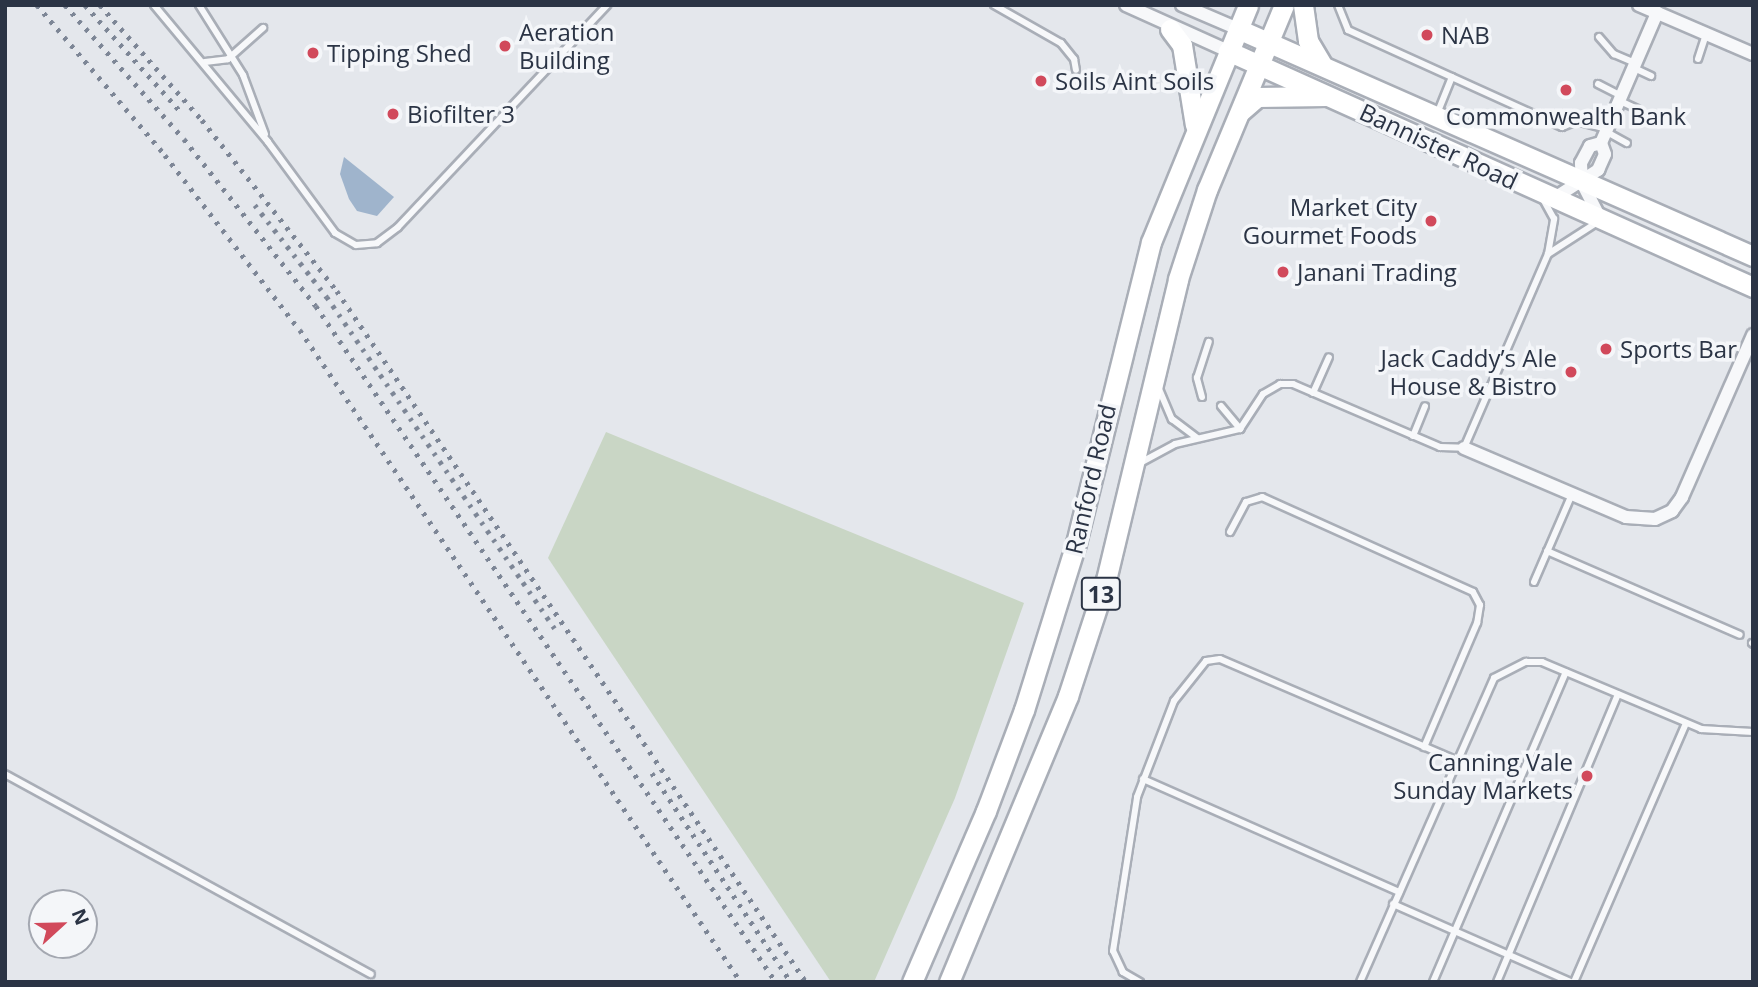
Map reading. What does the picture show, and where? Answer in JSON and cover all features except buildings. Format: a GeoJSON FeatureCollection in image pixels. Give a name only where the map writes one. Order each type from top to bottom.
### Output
{"type":"FeatureCollection","features":[{"type":"Feature","properties":{"kind":"main road","name":"13"},"geometry":{"type":"LineString","coordinates":[[1228,51],[1248,5]]}},
{"type":"Feature","properties":{"kind":"main road","name":"13"},"geometry":{"type":"LineString","coordinates":[[1259,63],[1284,5]]}},
{"type":"Feature","properties":{"kind":"main road"},"geometry":{"type":"LineString","coordinates":[[1304,5],[1308,41],[1321,63]]}},
{"type":"Feature","properties":{"kind":"main road"},"geometry":{"type":"LineString","coordinates":[[1170,29],[1182,45],[1196,126]]}},
{"type":"Feature","properties":{"kind":"main road","name":"Bannister Road"},"geometry":{"type":"LineString","coordinates":[[1238,29],[1321,63],[1582,183],[1753,256]]}},
{"type":"Feature","properties":{"kind":"main road","name":"Bannister Road"},"geometry":{"type":"LineString","coordinates":[[1228,51],[1335,96],[1545,196],[1753,287]]}},
{"type":"Feature","properties":{"kind":"main road","name":"Ranford Road"},"geometry":{"type":"LineString","coordinates":[[912,982],[986,811],[1028,698],[1076,543],[1137,286],[1196,126],[1228,51]]}},
{"type":"Feature","properties":{"kind":"main road","name":"Ranford Road"},"geometry":{"type":"LineString","coordinates":[[949,982],[1068,696],[1106,580],[1154,373],[1207,190],[1259,63]]}},
{"type":"Feature","properties":{"kind":"main road"},"geometry":{"type":"LineString","coordinates":[[1236,118],[1257,97],[1335,96]]}},
{"type":"Feature","properties":{"kind":"street","name":"Bannister Road"},"geometry":{"type":"LineString","coordinates":[[1126,5],[1170,29],[1228,51]]}},
{"type":"Feature","properties":{"kind":"street","name":"Bannister Road"},"geometry":{"type":"LineString","coordinates":[[1182,5],[1238,29]]}},
{"type":"Feature","properties":{"kind":"street"},"geometry":{"type":"LineString","coordinates":[[1639,5],[1753,54]]}},
{"type":"Feature","properties":{"kind":"street"},"geometry":{"type":"LineString","coordinates":[[1601,220],[1582,183],[1581,163],[1590,146],[1604,134],[1657,13]]}},
{"type":"Feature","properties":{"kind":"street"},"geometry":{"type":"LineString","coordinates":[[1545,196],[1582,183]]}},
{"type":"Feature","properties":{"kind":"street"},"geometry":{"type":"LineString","coordinates":[[1464,448],[1634,519],[1655,519],[1672,511],[1682,497],[1753,335]]}},
{"type":"Feature","properties":{"kind":"lane"},"geometry":{"type":"LineString","coordinates":[[154,5],[205,62],[335,233],[356,244],[377,243],[398,228],[607,5]]}},
{"type":"Feature","properties":{"kind":"lane"},"geometry":{"type":"LineString","coordinates":[[199,5],[233,56],[268,142]]}},
{"type":"Feature","properties":{"kind":"lane"},"geometry":{"type":"LineString","coordinates":[[994,5],[1062,43],[1074,59],[1076,69]]}},
{"type":"Feature","properties":{"kind":"lane"},"geometry":{"type":"LineString","coordinates":[[1338,5],[1348,30],[1562,127],[1577,121],[1627,143]]}},
{"type":"Feature","properties":{"kind":"lane"},"geometry":{"type":"LineString","coordinates":[[205,62],[233,56],[263,28]]}},
{"type":"Feature","properties":{"kind":"lane"},"geometry":{"type":"LineString","coordinates":[[1698,59],[1707,34]]}},
{"type":"Feature","properties":{"kind":"lane"},"geometry":{"type":"LineString","coordinates":[[1599,37],[1614,54],[1651,76]]}},
{"type":"Feature","properties":{"kind":"lane"},"geometry":{"type":"LineString","coordinates":[[1437,115],[1452,77]]}},
{"type":"Feature","properties":{"kind":"lane"},"geometry":{"type":"LineString","coordinates":[[1598,84],[1637,109]]}},
{"type":"Feature","properties":{"kind":"lane"},"geometry":{"type":"LineString","coordinates":[[1132,469],[1154,452],[1197,438],[1229,435],[1240,429],[1271,387],[1293,384],[1440,447],[1464,448],[1548,254],[1554,219],[1545,196]]}},
{"type":"Feature","properties":{"kind":"lane"},"geometry":{"type":"LineString","coordinates":[[1548,254],[1576,232],[1601,220]]}},
{"type":"Feature","properties":{"kind":"lane"},"geometry":{"type":"LineString","coordinates":[[1202,397],[1197,378],[1209,342]]}},
{"type":"Feature","properties":{"kind":"lane"},"geometry":{"type":"LineString","coordinates":[[1313,393],[1329,356]]}},
{"type":"Feature","properties":{"kind":"lane"},"geometry":{"type":"LineString","coordinates":[[1154,373],[1165,409],[1197,438]]}},
{"type":"Feature","properties":{"kind":"lane"},"geometry":{"type":"LineString","coordinates":[[1221,406],[1240,429]]}},
{"type":"Feature","properties":{"kind":"lane"},"geometry":{"type":"LineString","coordinates":[[1413,436],[1425,406]]}},
{"type":"Feature","properties":{"kind":"lane"},"geometry":{"type":"LineString","coordinates":[[1534,582],[1572,494]]}},
{"type":"Feature","properties":{"kind":"lane"},"geometry":{"type":"LineString","coordinates":[[1230,532],[1246,502],[1262,497],[1473,592],[1480,605],[1477,622],[1424,747]]}},
{"type":"Feature","properties":{"kind":"lane"},"geometry":{"type":"LineString","coordinates":[[1547,551],[1740,635]]}},
{"type":"Feature","properties":{"kind":"lane"},"geometry":{"type":"LineString","coordinates":[[1140,982],[1123,972],[1113,951],[1143,779],[1174,701],[1192,673],[1213,659],[1455,760]]}},
{"type":"Feature","properties":{"kind":"lane"},"geometry":{"type":"LineString","coordinates":[[1360,982],[1455,760],[1494,678],[1526,663],[1542,662],[1701,729],[1753,732]]}},
{"type":"Feature","properties":{"kind":"lane"},"geometry":{"type":"LineString","coordinates":[[1433,982],[1566,672]]}},
{"type":"Feature","properties":{"kind":"lane"},"geometry":{"type":"LineString","coordinates":[[1497,982],[1618,694]]}},
{"type":"Feature","properties":{"kind":"lane"},"geometry":{"type":"LineString","coordinates":[[1393,904],[1573,982],[1685,723]]}},
{"type":"Feature","properties":{"kind":"lane"},"geometry":{"type":"LineString","coordinates":[[5,774],[371,975]]}},
{"type":"Feature","properties":{"kind":"lane"},"geometry":{"type":"LineString","coordinates":[[1143,779],[1399,892]]}},
{"type":"Feature","properties":{"kind":"green space"},"geometry":{"type":"Polygon","coordinates":[[[606,432],[1024,603],[955,798],[874,982],[831,982],[548,558],[606,432]]]}},
{"type":"Feature","properties":{"kind":"water"},"geometry":{"type":"Polygon","coordinates":[[[344,157],[394,197],[377,216],[357,211],[349,199],[340,174],[344,157]]]}},
{"type":"Feature","properties":{"kind":"railway"},"geometry":{"type":"LineString","coordinates":[[37,5],[165,155],[300,330],[741,982]]}},
{"type":"Feature","properties":{"kind":"railway"},"geometry":{"type":"LineString","coordinates":[[65,5],[184,139],[316,306],[776,982]]}},
{"type":"Feature","properties":{"kind":"railway"},"geometry":{"type":"LineString","coordinates":[[85,5],[181,112]]}},
{"type":"Feature","properties":{"kind":"railway"},"geometry":{"type":"LineString","coordinates":[[100,5],[202,120],[337,291],[806,982]]}},
{"type":"Feature","properties":{"kind":"railway"},"geometry":{"type":"LineString","coordinates":[[255,205],[327,297],[556,630]]}},
{"type":"Feature","properties":{"kind":"railway"},"geometry":{"type":"LineString","coordinates":[[652,773],[791,982]]}},
{"type":"Feature","properties":{"kind":"place","name":"NAB"},"geometry":{"type":"Point","coordinates":[1427,35]}},
{"type":"Feature","properties":{"kind":"place","name":"Aeration Building"},"geometry":{"type":"Point","coordinates":[505,46]}},
{"type":"Feature","properties":{"kind":"place","name":"Tipping Shed"},"geometry":{"type":"Point","coordinates":[313,53]}},
{"type":"Feature","properties":{"kind":"place","name":"Soils Aint Soils"},"geometry":{"type":"Point","coordinates":[1041,81]}},
{"type":"Feature","properties":{"kind":"place","name":"Commonwealth Bank"},"geometry":{"type":"Point","coordinates":[1566,90]}},
{"type":"Feature","properties":{"kind":"place","name":"Biofilter 3"},"geometry":{"type":"Point","coordinates":[393,114]}},
{"type":"Feature","properties":{"kind":"place","name":"Market City Gourmet Foods"},"geometry":{"type":"Point","coordinates":[1431,221]}},
{"type":"Feature","properties":{"kind":"place","name":"Janani Trading"},"geometry":{"type":"Point","coordinates":[1283,272]}},
{"type":"Feature","properties":{"kind":"place","name":"Sports Bar"},"geometry":{"type":"Point","coordinates":[1606,349]}},
{"type":"Feature","properties":{"kind":"place","name":"Jack Caddy’s Ale House & Bistro"},"geometry":{"type":"Point","coordinates":[1571,372]}},
{"type":"Feature","properties":{"kind":"place","name":"Canning Vale Sunday Markets"},"geometry":{"type":"Point","coordinates":[1587,776]}}]}
